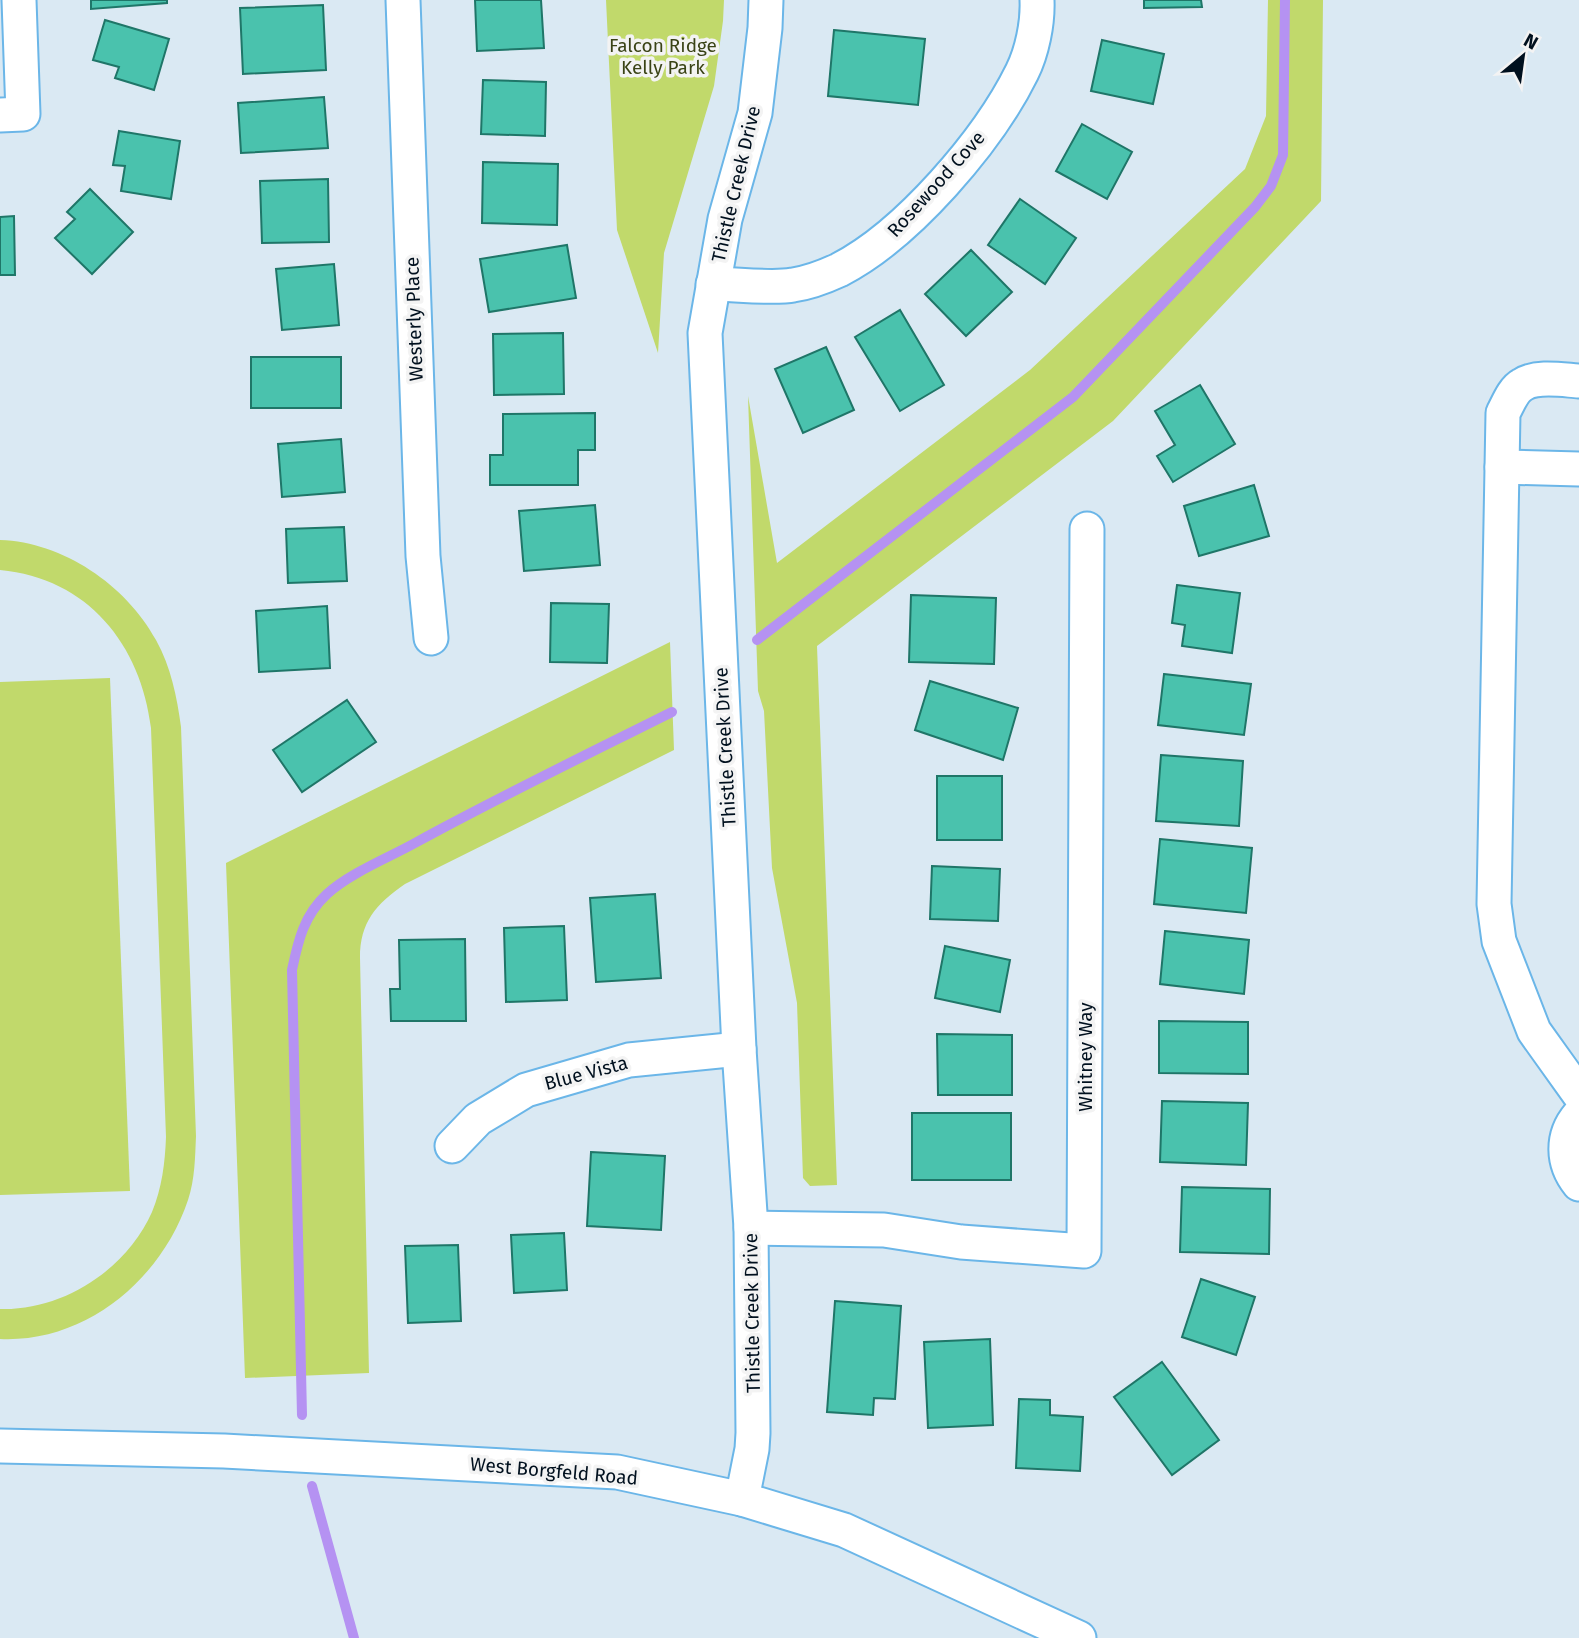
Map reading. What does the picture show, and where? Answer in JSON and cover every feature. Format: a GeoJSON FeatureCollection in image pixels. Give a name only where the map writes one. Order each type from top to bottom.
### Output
{"type":"FeatureCollection","features":[{"type":"Feature","properties":{"kind":"street"},"geometry":{"type":"LineString","coordinates":[[0,115],[23,114],[19,0]]}},
{"type":"Feature","properties":{"kind":"street","name":"Westerly Place"},"geometry":{"type":"LineString","coordinates":[[402,0],[423,556],[431,638]]}},
{"type":"Feature","properties":{"kind":"street","name":"Thistle Creek Drive"},"geometry":{"type":"LineString","coordinates":[[742,1499],[753,1433],[751,1228],[739,1049],[705,333],[725,219],[755,113],[766,0]]}},
{"type":"Feature","properties":{"kind":"street","name":"Rosewood Cove"},"geometry":{"type":"LineString","coordinates":[[713,284],[793,285],[838,270],[884,241],[970,152],[1001,108],[1023,70],[1038,17],[1037,0]]}},
{"type":"Feature","properties":{"kind":"street"},"geometry":{"type":"LineString","coordinates":[[1579,380],[1540,380],[1522,384],[1503,413],[1494,904],[1500,941],[1534,1031],[1579,1094]]}},
{"type":"Feature","properties":{"kind":"street"},"geometry":{"type":"LineString","coordinates":[[1502,467],[1579,469]]}},
{"type":"Feature","properties":{"kind":"street","name":"Whitney Way"},"geometry":{"type":"LineString","coordinates":[[751,1228],[884,1230],[961,1242],[1084,1251],[1087,529]]}},
{"type":"Feature","properties":{"kind":"street","name":"Blue Vista"},"geometry":{"type":"LineString","coordinates":[[452,1146],[478,1119],[526,1090],[629,1060],[739,1049]]}},
{"type":"Feature","properties":{"kind":"street"},"geometry":{"type":"LineString","coordinates":[[1579,1115],[1569,1131],[1565,1146],[1572,1175],[1579,1184]]}},
{"type":"Feature","properties":{"kind":"street","name":"West Borgfeld Road"},"geometry":{"type":"LineString","coordinates":[[0,1446],[224,1451],[617,1472],[742,1499],[844,1530],[1079,1638]]}},
{"type":"Feature","properties":{"kind":"green space","name":"Falcon Ridge Kelly Park"},"geometry":{"type":"Polygon","coordinates":[[[606,0],[724,0],[714,86],[664,253],[658,353],[617,230],[606,0]]]}},
{"type":"Feature","properties":{"kind":"green space"},"geometry":{"type":"Polygon","coordinates":[[[1268,0],[1323,0],[1321,201],[1113,421],[817,646],[837,1185],[810,1186],[803,1178],[797,1003],[772,868],[764,711],[758,691],[748,396],[777,563],[1030,370],[1245,169],[1266,116],[1268,0]]]}},
{"type":"Feature","properties":{"kind":"green space"},"geometry":{"type":"Polygon","coordinates":[[[0,540],[47,549],[69,558],[110,585],[128,601],[143,620],[156,640],[169,671],[181,727],[196,1136],[188,1200],[176,1229],[160,1255],[140,1279],[117,1300],[91,1317],[62,1330],[32,1337],[0,1339],[0,1309],[47,1303],[69,1294],[90,1283],[127,1251],[152,1212],[162,1175],[166,1137],[151,728],[145,698],[136,669],[105,621],[84,602],[59,586],[31,576],[0,570],[0,540]]]}},
{"type":"Feature","properties":{"kind":"green space"},"geometry":{"type":"Polygon","coordinates":[[[670,642],[674,750],[405,884],[372,915],[363,934],[360,958],[369,1373],[245,1378],[226,863],[670,642]]]}},
{"type":"Feature","properties":{"kind":"green space"},"geometry":{"type":"Polygon","coordinates":[[[110,678],[130,1191],[0,1195],[0,682],[110,678]]]}},
{"type":"Feature","properties":{"kind":"building"},"geometry":{"type":"Polygon","coordinates":[[[91,0],[167,0],[167,3],[91,9],[91,0]]]}},
{"type":"Feature","properties":{"kind":"building"},"geometry":{"type":"Polygon","coordinates":[[[475,0],[541,0],[544,48],[477,51],[475,0]]]}},
{"type":"Feature","properties":{"kind":"building"},"geometry":{"type":"Polygon","coordinates":[[[1144,0],[1201,0],[1202,7],[1144,8],[1144,0]]]}},
{"type":"Feature","properties":{"kind":"building"},"geometry":{"type":"Polygon","coordinates":[[[323,5],[326,70],[243,74],[240,8],[323,5]]]}},
{"type":"Feature","properties":{"kind":"building"},"geometry":{"type":"Polygon","coordinates":[[[105,20],[169,39],[154,90],[115,78],[119,67],[93,60],[105,20]]]}},
{"type":"Feature","properties":{"kind":"building"},"geometry":{"type":"Polygon","coordinates":[[[834,30],[925,39],[918,105],[828,96],[834,30]]]}},
{"type":"Feature","properties":{"kind":"building"},"geometry":{"type":"Polygon","coordinates":[[[1102,40],[1164,54],[1153,104],[1091,91],[1102,40]]]}},
{"type":"Feature","properties":{"kind":"building"},"geometry":{"type":"Polygon","coordinates":[[[483,80],[546,82],[545,136],[481,134],[483,80]]]}},
{"type":"Feature","properties":{"kind":"building"},"geometry":{"type":"Polygon","coordinates":[[[324,97],[328,148],[241,153],[238,103],[324,97]]]}},
{"type":"Feature","properties":{"kind":"building"},"geometry":{"type":"Polygon","coordinates":[[[1082,124],[1132,152],[1107,199],[1056,171],[1082,124]]]}},
{"type":"Feature","properties":{"kind":"building"},"geometry":{"type":"Polygon","coordinates":[[[119,131],[180,141],[171,199],[121,191],[125,166],[113,165],[119,131]]]}},
{"type":"Feature","properties":{"kind":"building"},"geometry":{"type":"Polygon","coordinates":[[[483,162],[558,164],[557,225],[482,223],[483,162]]]}},
{"type":"Feature","properties":{"kind":"building"},"geometry":{"type":"Polygon","coordinates":[[[328,179],[329,242],[262,243],[260,181],[328,179]]]}},
{"type":"Feature","properties":{"kind":"building"},"geometry":{"type":"Polygon","coordinates":[[[90,189],[133,232],[92,274],[55,238],[75,219],[67,212],[90,189]]]}},
{"type":"Feature","properties":{"kind":"building"},"geometry":{"type":"Polygon","coordinates":[[[1020,199],[1076,238],[1045,284],[988,245],[1020,199]]]}},
{"type":"Feature","properties":{"kind":"building"},"geometry":{"type":"Polygon","coordinates":[[[14,216],[15,275],[0,275],[0,217],[14,216]]]}},
{"type":"Feature","properties":{"kind":"building"},"geometry":{"type":"Polygon","coordinates":[[[567,245],[576,298],[489,312],[480,259],[567,245]]]}},
{"type":"Feature","properties":{"kind":"building"},"geometry":{"type":"Polygon","coordinates":[[[971,250],[1012,292],[966,336],[925,294],[971,250]]]}},
{"type":"Feature","properties":{"kind":"building"},"geometry":{"type":"Polygon","coordinates":[[[334,264],[339,325],[282,330],[276,269],[334,264]]]}},
{"type":"Feature","properties":{"kind":"building"},"geometry":{"type":"Polygon","coordinates":[[[900,310],[944,385],[900,411],[855,337],[900,310]]]}},
{"type":"Feature","properties":{"kind":"building"},"geometry":{"type":"Polygon","coordinates":[[[563,333],[564,394],[494,395],[493,334],[563,333]]]}},
{"type":"Feature","properties":{"kind":"building"},"geometry":{"type":"Polygon","coordinates":[[[826,347],[854,410],[803,433],[775,369],[826,347]]]}},
{"type":"Feature","properties":{"kind":"building"},"geometry":{"type":"Polygon","coordinates":[[[251,357],[341,357],[341,408],[251,408],[251,357]]]}},
{"type":"Feature","properties":{"kind":"building"},"geometry":{"type":"Polygon","coordinates":[[[1200,385],[1235,444],[1173,482],[1157,456],[1175,445],[1155,411],[1200,385]]]}},
{"type":"Feature","properties":{"kind":"building"},"geometry":{"type":"Polygon","coordinates":[[[595,413],[595,450],[578,450],[578,485],[490,485],[490,455],[503,455],[503,414],[595,413]]]}},
{"type":"Feature","properties":{"kind":"building"},"geometry":{"type":"Polygon","coordinates":[[[341,439],[345,492],[282,497],[278,444],[341,439]]]}},
{"type":"Feature","properties":{"kind":"building"},"geometry":{"type":"Polygon","coordinates":[[[1254,485],[1269,536],[1199,556],[1184,506],[1254,485]]]}},
{"type":"Feature","properties":{"kind":"building"},"geometry":{"type":"Polygon","coordinates":[[[595,505],[600,565],[524,571],[519,511],[595,505]]]}},
{"type":"Feature","properties":{"kind":"building"},"geometry":{"type":"Polygon","coordinates":[[[344,527],[347,581],[288,583],[286,529],[344,527]]]}},
{"type":"Feature","properties":{"kind":"building"},"geometry":{"type":"Polygon","coordinates":[[[1177,585],[1240,593],[1232,653],[1182,646],[1185,625],[1172,623],[1177,585]]]}},
{"type":"Feature","properties":{"kind":"building"},"geometry":{"type":"Polygon","coordinates":[[[911,595],[996,598],[994,664],[909,662],[911,595]]]}},
{"type":"Feature","properties":{"kind":"building"},"geometry":{"type":"Polygon","coordinates":[[[551,603],[609,604],[607,663],[550,662],[551,603]]]}},
{"type":"Feature","properties":{"kind":"building"},"geometry":{"type":"Polygon","coordinates":[[[327,606],[330,668],[259,672],[256,611],[327,606]]]}},
{"type":"Feature","properties":{"kind":"building"},"geometry":{"type":"Polygon","coordinates":[[[1164,674],[1251,684],[1244,735],[1158,725],[1164,674]]]}},
{"type":"Feature","properties":{"kind":"building"},"geometry":{"type":"Polygon","coordinates":[[[930,681],[1018,708],[1003,760],[915,730],[930,681]]]}},
{"type":"Feature","properties":{"kind":"building"},"geometry":{"type":"Polygon","coordinates":[[[347,700],[376,742],[302,792],[273,750],[347,700]]]}},
{"type":"Feature","properties":{"kind":"building"},"geometry":{"type":"Polygon","coordinates":[[[1161,755],[1243,761],[1239,826],[1156,821],[1161,755]]]}},
{"type":"Feature","properties":{"kind":"building"},"geometry":{"type":"Polygon","coordinates":[[[937,776],[1002,776],[1002,840],[937,840],[937,776]]]}},
{"type":"Feature","properties":{"kind":"building"},"geometry":{"type":"Polygon","coordinates":[[[1160,839],[1252,848],[1246,913],[1154,904],[1160,839]]]}},
{"type":"Feature","properties":{"kind":"building"},"geometry":{"type":"Polygon","coordinates":[[[932,866],[1000,869],[998,921],[930,919],[932,866]]]}},
{"type":"Feature","properties":{"kind":"building"},"geometry":{"type":"Polygon","coordinates":[[[655,894],[661,978],[596,982],[590,898],[655,894]]]}},
{"type":"Feature","properties":{"kind":"building"},"geometry":{"type":"Polygon","coordinates":[[[564,926],[567,1000],[506,1002],[504,928],[564,926]]]}},
{"type":"Feature","properties":{"kind":"building"},"geometry":{"type":"Polygon","coordinates":[[[1165,931],[1249,940],[1244,994],[1160,984],[1165,931]]]}},
{"type":"Feature","properties":{"kind":"building"},"geometry":{"type":"Polygon","coordinates":[[[465,939],[466,1021],[391,1021],[390,989],[400,989],[399,940],[465,939]]]}},
{"type":"Feature","properties":{"kind":"building"},"geometry":{"type":"Polygon","coordinates":[[[945,946],[1010,960],[1000,1012],[935,998],[945,946]]]}},
{"type":"Feature","properties":{"kind":"building"},"geometry":{"type":"Polygon","coordinates":[[[1159,1021],[1248,1022],[1248,1074],[1159,1073],[1159,1021]]]}},
{"type":"Feature","properties":{"kind":"building"},"geometry":{"type":"Polygon","coordinates":[[[937,1034],[1012,1035],[1012,1095],[938,1095],[937,1034]]]}},
{"type":"Feature","properties":{"kind":"building"},"geometry":{"type":"Polygon","coordinates":[[[1162,1101],[1248,1103],[1246,1165],[1160,1162],[1162,1101]]]}},
{"type":"Feature","properties":{"kind":"building"},"geometry":{"type":"Polygon","coordinates":[[[912,1113],[1011,1113],[1011,1180],[912,1180],[912,1113]]]}},
{"type":"Feature","properties":{"kind":"building"},"geometry":{"type":"Polygon","coordinates":[[[591,1152],[665,1156],[661,1230],[587,1226],[591,1152]]]}},
{"type":"Feature","properties":{"kind":"building"},"geometry":{"type":"Polygon","coordinates":[[[1182,1187],[1270,1189],[1269,1254],[1180,1252],[1182,1187]]]}},
{"type":"Feature","properties":{"kind":"building"},"geometry":{"type":"Polygon","coordinates":[[[564,1233],[567,1290],[514,1293],[511,1235],[564,1233]]]}},
{"type":"Feature","properties":{"kind":"building"},"geometry":{"type":"Polygon","coordinates":[[[458,1245],[461,1321],[408,1323],[405,1246],[458,1245]]]}},
{"type":"Feature","properties":{"kind":"building"},"geometry":{"type":"Polygon","coordinates":[[[1201,1279],[1255,1297],[1236,1355],[1182,1337],[1201,1279]]]}},
{"type":"Feature","properties":{"kind":"building"},"geometry":{"type":"Polygon","coordinates":[[[835,1301],[901,1306],[895,1399],[874,1398],[873,1415],[827,1412],[835,1301]]]}},
{"type":"Feature","properties":{"kind":"building"},"geometry":{"type":"Polygon","coordinates":[[[990,1339],[993,1425],[928,1428],[924,1342],[990,1339]]]}},
{"type":"Feature","properties":{"kind":"building"},"geometry":{"type":"Polygon","coordinates":[[[1162,1362],[1219,1440],[1172,1475],[1114,1397],[1162,1362]]]}},
{"type":"Feature","properties":{"kind":"building"},"geometry":{"type":"Polygon","coordinates":[[[1019,1399],[1050,1400],[1050,1415],[1083,1417],[1080,1471],[1016,1468],[1019,1399]]]}},
{"type":"Feature","properties":{"kind":"waterway"},"geometry":{"type":"LineString","coordinates":[[757,640],[1073,397],[1255,207],[1271,186],[1283,155],[1285,0]]}},
{"type":"Feature","properties":{"kind":"waterway"},"geometry":{"type":"LineString","coordinates":[[302,1415],[292,970],[307,920],[327,894],[358,873],[672,712]]}},
{"type":"Feature","properties":{"kind":"waterway"},"geometry":{"type":"LineString","coordinates":[[312,1486],[354,1638]]}}]}
